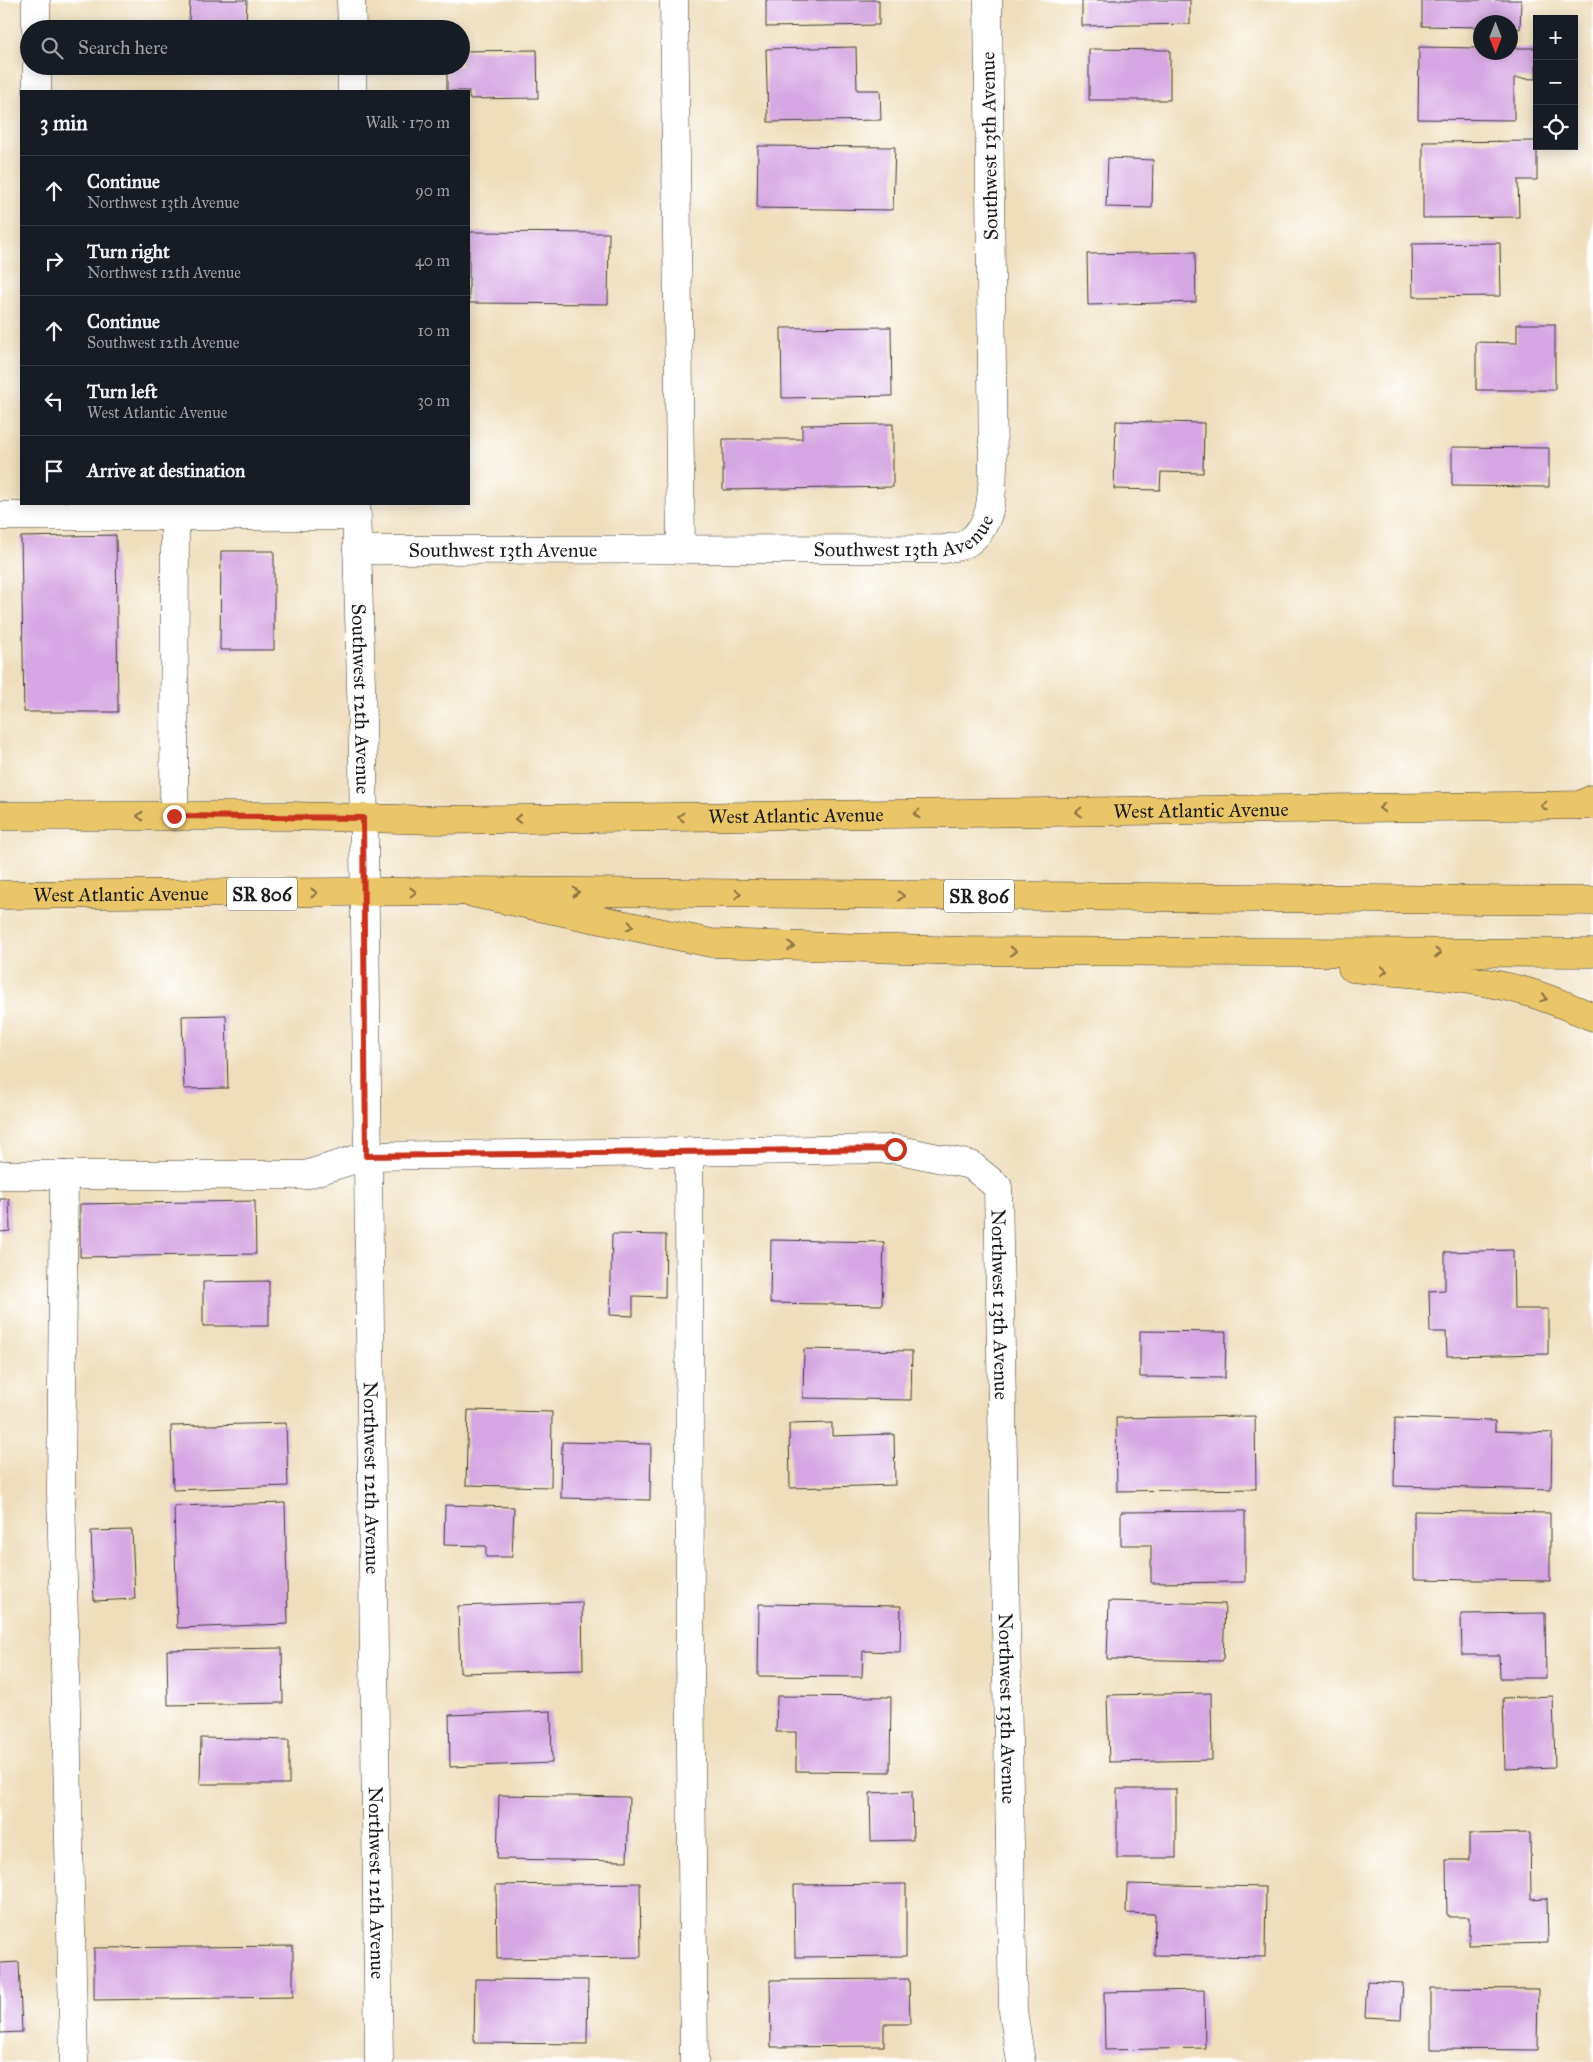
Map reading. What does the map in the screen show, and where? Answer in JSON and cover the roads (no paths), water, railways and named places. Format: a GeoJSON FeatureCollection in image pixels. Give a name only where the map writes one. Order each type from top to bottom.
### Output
{"type":"FeatureCollection","features":[{"type":"Feature","properties":{"kind":"main road","name":"West Atlantic Avenue"},"geometry":{"type":"LineString","coordinates":[[0,816],[174,816],[435,820],[1588,803]]}},
{"type":"Feature","properties":{"kind":"main road","name":"West Atlantic Avenue"},"geometry":{"type":"LineString","coordinates":[[0,895],[463,891],[1593,901]]}},
{"type":"Feature","properties":{"kind":"main road"},"geometry":{"type":"LineString","coordinates":[[463,891],[711,943],[964,951],[1593,954]]}},
{"type":"Feature","properties":{"kind":"main road"},"geometry":{"type":"LineString","coordinates":[[1196,952],[1467,981],[1522,991],[1549,999],[1593,1017]]}},
{"type":"Feature","properties":{"kind":"street"},"geometry":{"type":"LineString","coordinates":[[36,0],[36,20]]}},
{"type":"Feature","properties":{"kind":"street"},"geometry":{"type":"LineString","coordinates":[[352,0],[352,20]]}},
{"type":"Feature","properties":{"kind":"street"},"geometry":{"type":"LineString","coordinates":[[674,0],[681,550]]}},
{"type":"Feature","properties":{"kind":"street","name":"Southwest 13th Avenue"},"geometry":{"type":"LineString","coordinates":[[357,550],[945,549],[966,544],[982,527],[992,506],[988,0]]}},
{"type":"Feature","properties":{"kind":"street"},"geometry":{"type":"LineString","coordinates":[[37,75],[37,90]]}},
{"type":"Feature","properties":{"kind":"street"},"geometry":{"type":"LineString","coordinates":[[352,75],[352,90]]}},
{"type":"Feature","properties":{"kind":"street"},"geometry":{"type":"LineString","coordinates":[[0,516],[42,510],[175,516],[356,510]]}},
{"type":"Feature","properties":{"kind":"street","name":"Southwest 12th Avenue"},"geometry":{"type":"LineString","coordinates":[[356,510],[364,893]]}},
{"type":"Feature","properties":{"kind":"street"},"geometry":{"type":"LineString","coordinates":[[174,816],[175,516]]}},
{"type":"Feature","properties":{"kind":"street","name":"Northwest 12th Avenue"},"geometry":{"type":"LineString","coordinates":[[364,893],[378,2062]]}},
{"type":"Feature","properties":{"kind":"street","name":"Northwest 13th Avenue"},"geometry":{"type":"LineString","coordinates":[[0,1175],[305,1174],[366,1156],[895,1149],[971,1165],[998,1187],[1014,2011],[1021,2062]]}},
{"type":"Feature","properties":{"kind":"street"},"geometry":{"type":"LineString","coordinates":[[689,1152],[690,1651],[694,2062]]}},
{"type":"Feature","properties":{"kind":"street"},"geometry":{"type":"LineString","coordinates":[[64,1174],[61,1491],[74,2062]]}}]}
